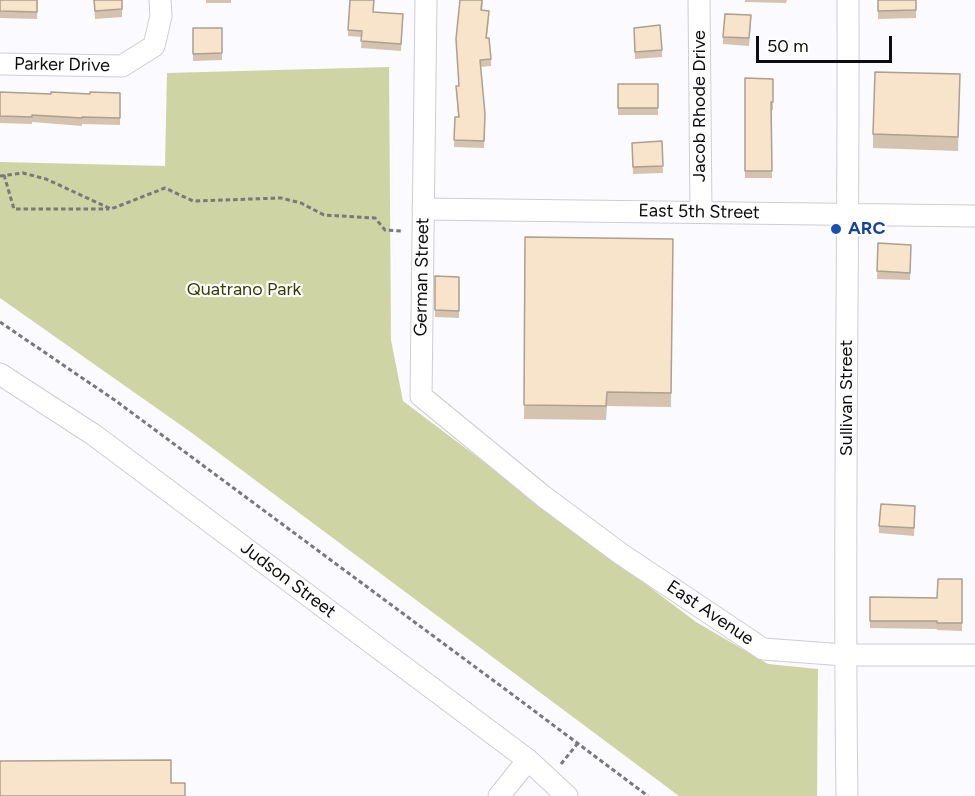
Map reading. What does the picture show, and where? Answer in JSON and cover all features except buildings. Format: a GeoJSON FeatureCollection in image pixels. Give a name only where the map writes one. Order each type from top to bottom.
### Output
{"type":"FeatureCollection","features":[{"type":"Feature","properties":{"kind":"street","name":"Parker Drive"},"geometry":{"type":"LineString","coordinates":[[0,64],[123,66],[154,46],[161,16],[160,0]]}},
{"type":"Feature","properties":{"kind":"street","name":"German Street"},"geometry":{"type":"LineString","coordinates":[[426,0],[421,396],[543,496]]}},
{"type":"Feature","properties":{"kind":"street","name":"Jacob Rhode Drive"},"geometry":{"type":"LineString","coordinates":[[699,0],[701,212]]}},
{"type":"Feature","properties":{"kind":"street","name":"Sullivan Street"},"geometry":{"type":"LineString","coordinates":[[848,0],[849,214],[845,655],[848,796]]}},
{"type":"Feature","properties":{"kind":"street","name":"East 5th Street"},"geometry":{"type":"LineString","coordinates":[[423,209],[975,216]]}},
{"type":"Feature","properties":{"kind":"street","name":"Judson Street"},"geometry":{"type":"LineString","coordinates":[[0,374],[94,435],[528,760],[567,796]]}},
{"type":"Feature","properties":{"kind":"street","name":"East Avenue"},"geometry":{"type":"LineString","coordinates":[[543,496],[621,554],[763,649],[845,655],[975,655]]}},
{"type":"Feature","properties":{"kind":"street"},"geometry":{"type":"LineString","coordinates":[[500,796],[528,760]]}},
{"type":"Feature","properties":{"kind":"path"},"geometry":{"type":"LineString","coordinates":[[111,208],[46,179],[23,173],[2,176],[14,209],[111,208],[165,188],[193,201],[280,198],[302,203],[324,215],[375,218],[385,230],[401,231]]}},
{"type":"Feature","properties":{"kind":"path"},"geometry":{"type":"LineString","coordinates":[[0,321],[116,401],[648,796]]}},
{"type":"Feature","properties":{"kind":"path"},"geometry":{"type":"LineString","coordinates":[[549,779],[578,743]]}},
{"type":"Feature","properties":{"kind":"green space","name":"Quatrano Park"},"geometry":{"type":"Polygon","coordinates":[[[389,67],[391,340],[403,401],[696,622],[768,664],[818,669],[817,796],[679,796],[192,433],[0,298],[0,162],[165,166],[167,73],[389,67]]]}},
{"type":"Feature","properties":{"kind":"place","name":"ARC"},"geometry":{"type":"Point","coordinates":[836,229]}}]}
